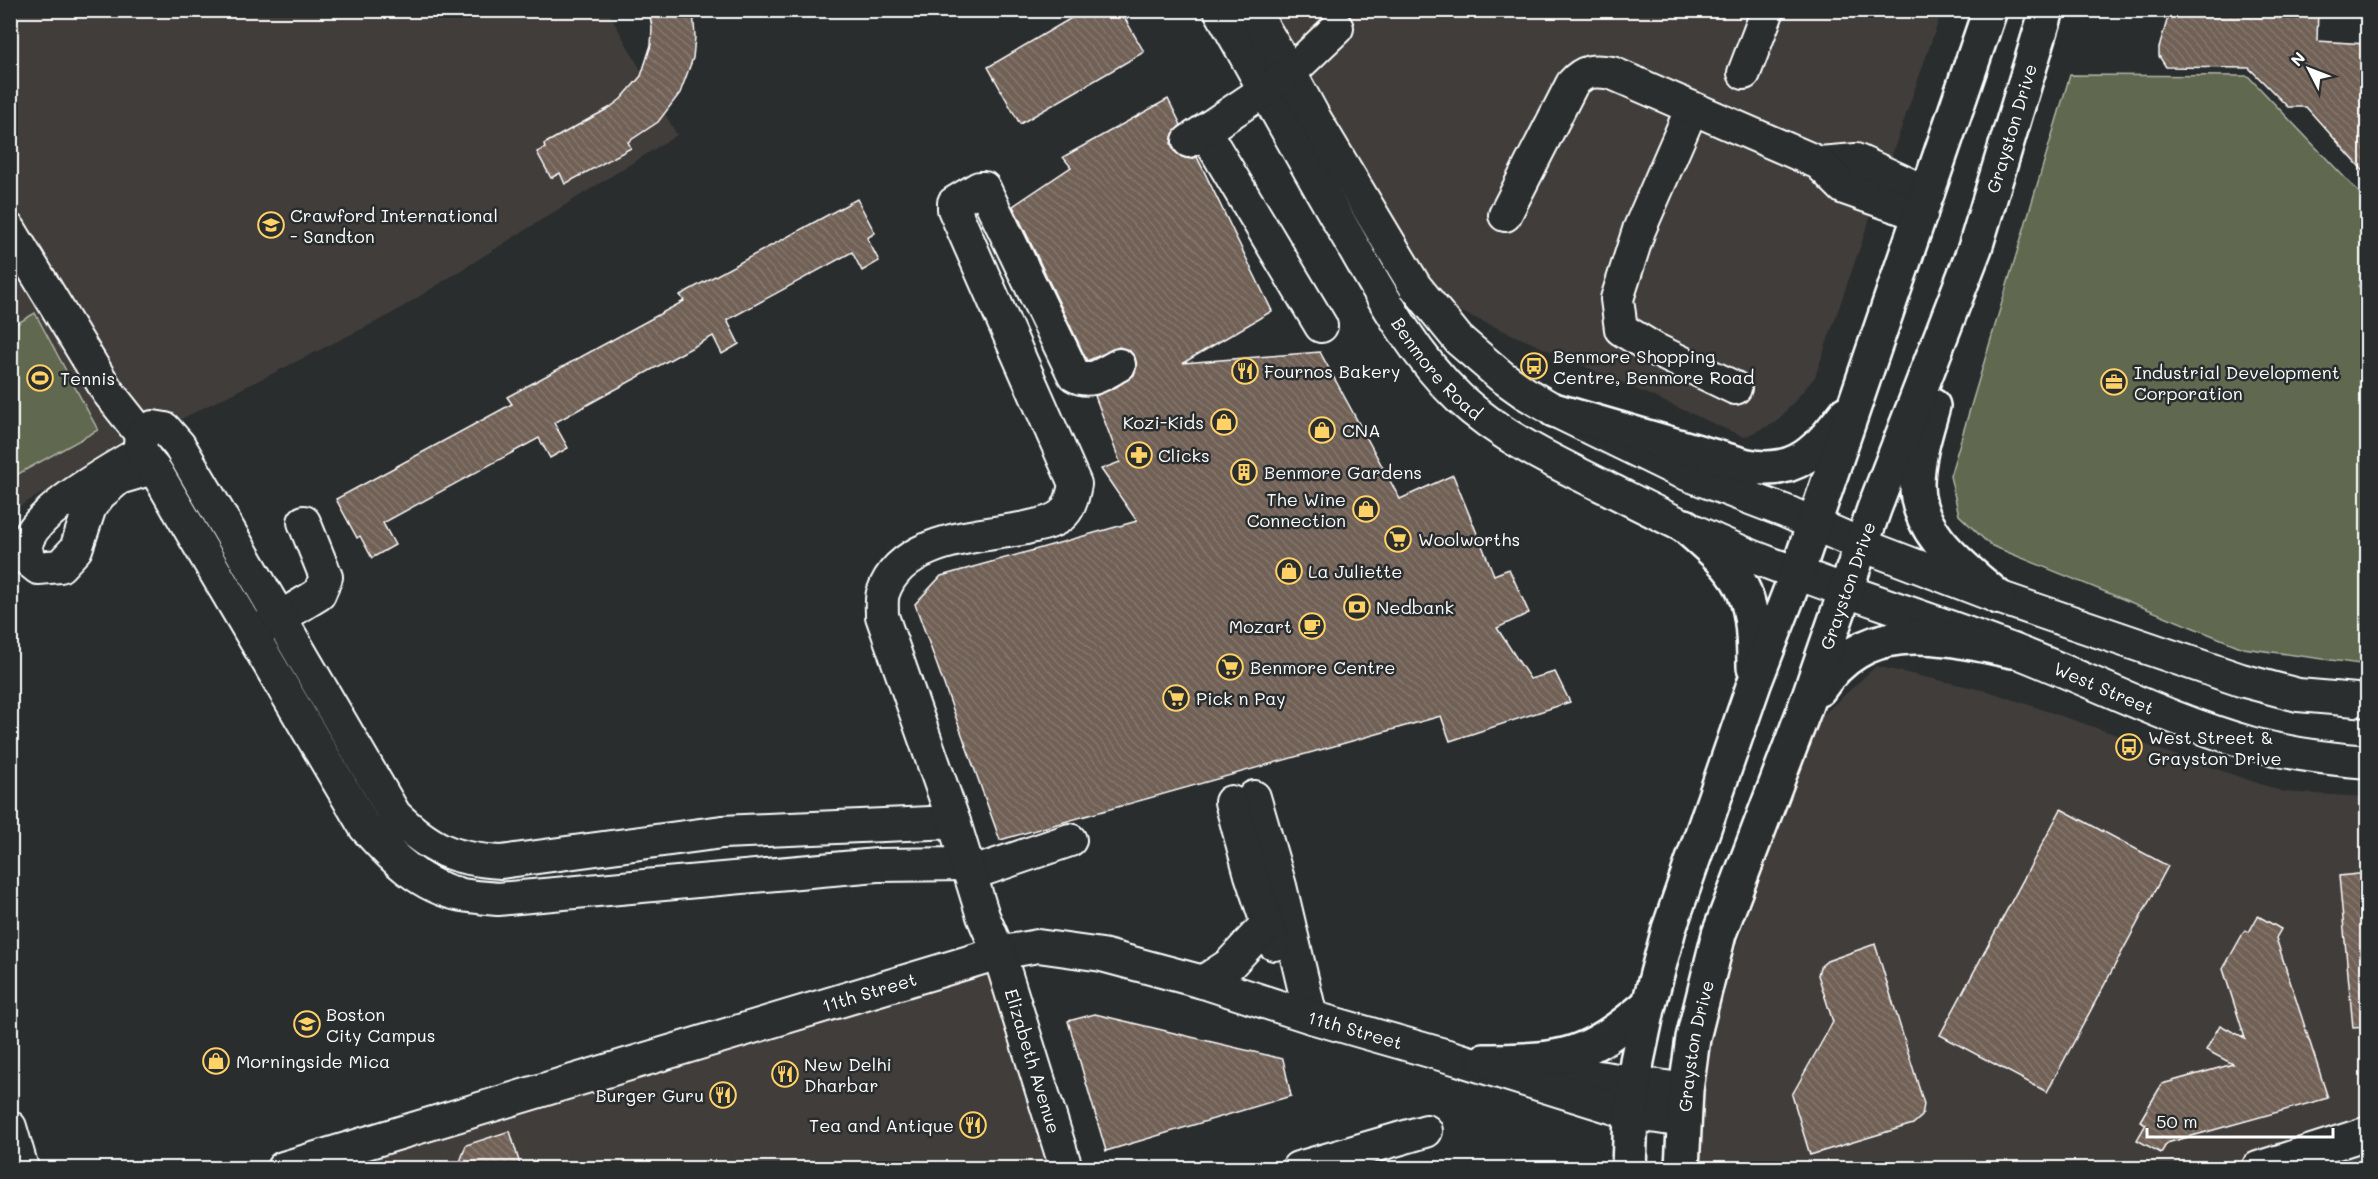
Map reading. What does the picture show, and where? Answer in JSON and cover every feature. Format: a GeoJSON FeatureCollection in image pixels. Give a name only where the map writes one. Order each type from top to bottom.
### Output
{"type":"FeatureCollection","features":[{"type":"Feature","properties":{"kind":"main road"},"geometry":{"type":"LineString","coordinates":[[1629,1168],[1634,1081],[1649,1004],[1670,929],[1754,684],[1797,573],[1990,10]]}},
{"type":"Feature","properties":{"kind":"main road","name":"Grayston Drive"},"geometry":{"type":"LineString","coordinates":[[1682,1168],[1685,1106],[1699,1011],[1719,934],[1803,713],[1862,545],[1975,248],[2048,16]]}},
{"type":"Feature","properties":{"kind":"main road"},"geometry":{"type":"LineString","coordinates":[[1975,248],[1924,441],[1918,468],[1918,495],[1927,522],[1942,545],[1998,597]]}},
{"type":"Feature","properties":{"kind":"main road"},"geometry":{"type":"LineString","coordinates":[[1554,410],[1747,466],[1773,469],[1791,465],[1819,446],[1858,397]]}},
{"type":"Feature","properties":{"kind":"main road"},"geometry":{"type":"LineString","coordinates":[[1685,526],[1726,562],[1744,590],[1754,627],[1754,684]]}},
{"type":"Feature","properties":{"kind":"main road"},"geometry":{"type":"LineString","coordinates":[[1803,713],[1823,683],[1841,662],[1858,650],[1881,640],[1938,638],[2013,651]]}},
{"type":"Feature","properties":{"kind":"main road"},"geometry":{"type":"LineString","coordinates":[[1471,1060],[1541,1060],[1577,1053],[1613,1034],[1649,1004]]}},
{"type":"Feature","properties":{"kind":"street","name":"Benmore Road"},"geometry":{"type":"LineString","coordinates":[[1220,10],[1288,136],[1383,298],[1407,335],[1442,381],[1478,414],[1515,439],[1560,464],[1685,526],[1770,564],[1846,591]]}},
{"type":"Feature","properties":{"kind":"street","name":"Benmore Road"},"geometry":{"type":"LineString","coordinates":[[1253,10],[1404,270],[1428,304],[1459,340],[1482,361],[1525,393],[1554,410],[1679,471],[1862,545]]}},
{"type":"Feature","properties":{"kind":"street"},"geometry":{"type":"LineString","coordinates":[[1744,73],[1768,10]]}},
{"type":"Feature","properties":{"kind":"street"},"geometry":{"type":"LineString","coordinates":[[1321,326],[1197,136],[1290,73],[1337,28]]}},
{"type":"Feature","properties":{"kind":"street"},"geometry":{"type":"LineString","coordinates":[[1505,215],[1572,84],[1580,75],[1594,70],[1612,73],[1819,164],[1844,188],[1924,204]]}},
{"type":"Feature","properties":{"kind":"street"},"geometry":{"type":"LineString","coordinates":[[1692,108],[1639,230],[1617,299],[1621,329],[1654,349],[1735,388]]}},
{"type":"Feature","properties":{"kind":"street","name":"Elizabeth Avenue"},"geometry":{"type":"LineString","coordinates":[[1066,1168],[999,953],[983,916],[954,822],[882,616],[883,594],[893,573],[908,557],[939,544],[1046,524],[1063,515],[1072,501],[1075,484],[954,209],[954,203],[979,188],[984,188],[1074,375],[1080,379],[1091,380],[1119,365]]}},
{"type":"Feature","properties":{"kind":"street"},"geometry":{"type":"LineString","coordinates":[[10,230],[145,452],[365,827],[391,857],[423,880],[459,894],[498,899],[877,866],[969,869],[1070,840]]}},
{"type":"Feature","properties":{"kind":"street"},"geometry":{"type":"LineString","coordinates":[[145,452],[91,482],[46,515],[29,538],[20,563],[38,568],[60,566],[76,549],[90,507],[100,494],[145,452],[153,427],[165,429],[179,445],[395,815],[416,836],[442,851],[471,860],[501,862],[726,824],[954,822]]}},
{"type":"Feature","properties":{"kind":"street"},"geometry":{"type":"LineString","coordinates":[[252,634],[319,594],[323,588],[326,576],[304,522]]}},
{"type":"Feature","properties":{"kind":"street"},"geometry":{"type":"LineString","coordinates":[[1862,545],[1998,597],[2241,681],[2298,695],[2367,701]]}},
{"type":"Feature","properties":{"kind":"street","name":"West Street"},"geometry":{"type":"LineString","coordinates":[[1846,591],[2013,651],[2212,731],[2253,744],[2315,757],[2367,762]]}},
{"type":"Feature","properties":{"kind":"street"},"geometry":{"type":"LineString","coordinates":[[1242,799],[1280,886],[1303,1014],[1251,875],[1242,799]]}},
{"type":"Feature","properties":{"kind":"street"},"geometry":{"type":"LineString","coordinates":[[725,879],[726,824]]}},
{"type":"Feature","properties":{"kind":"street"},"geometry":{"type":"LineString","coordinates":[[391,857],[416,836]]}},
{"type":"Feature","properties":{"kind":"street"},"geometry":{"type":"LineString","coordinates":[[1203,982],[1229,965],[1268,923]]}},
{"type":"Feature","properties":{"kind":"street","name":"11th Street"},"geometry":{"type":"LineString","coordinates":[[283,1168],[999,953],[1038,946],[1102,955],[1203,982],[1303,1014],[1471,1060],[1631,1113],[1685,1106]]}},
{"type":"Feature","properties":{"kind":"street","name":"11th Street"},"geometry":{"type":"LineString","coordinates":[[1471,1060],[1634,1081],[1685,1106]]}},
{"type":"Feature","properties":{"kind":"street"},"geometry":{"type":"LineString","coordinates":[[10,1127],[22,1168]]}},
{"type":"Feature","properties":{"kind":"street"},"geometry":{"type":"LineString","coordinates":[[1298,1168],[1426,1131]]}},
{"type":"Feature","properties":{"kind":"street"},"geometry":{"type":"LineString","coordinates":[[2258,1168],[2367,1133]]}},
{"type":"Feature","properties":{"kind":"shaded area"},"geometry":{"type":"Polygon","coordinates":[[[1262,10],[1942,11],[1815,377],[1777,422],[1744,437],[1441,303],[1262,10]]]}},
{"type":"Feature","properties":{"kind":"shaded area","name":"Crawford International - Sandton"},"geometry":{"type":"Polygon","coordinates":[[[11,11],[608,11],[677,135],[388,316],[115,452],[11,511],[11,11]]]}},
{"type":"Feature","properties":{"kind":"shaded area"},"geometry":{"type":"Polygon","coordinates":[[[1876,666],[1991,692],[2284,792],[2367,797],[2367,1168],[1682,1168],[1675,1121],[1815,722],[1876,666]]]}},
{"type":"Feature","properties":{"kind":"shaded area"},"geometry":{"type":"Polygon","coordinates":[[[999,954],[1067,1168],[294,1168],[999,954]]]}},
{"type":"Feature","properties":{"kind":"green space"},"geometry":{"type":"Polygon","coordinates":[[[2070,75],[2248,76],[2367,201],[2367,277],[2358,286],[2368,296],[2367,665],[2243,648],[1990,545],[1959,515],[1950,476],[2070,75]]]}},
{"type":"Feature","properties":{"kind":"green space","name":"Tennis"},"geometry":{"type":"Polygon","coordinates":[[[35,313],[98,430],[11,478],[11,327],[35,313]]]}},
{"type":"Feature","properties":{"kind":"building"},"geometry":{"type":"Polygon","coordinates":[[[649,10],[693,10],[695,37],[693,58],[680,93],[658,122],[628,142],[631,148],[565,184],[560,173],[551,178],[537,152],[545,148],[544,144],[609,108],[621,99],[641,76],[651,45],[652,28],[649,10]]]}},
{"type":"Feature","properties":{"kind":"building"},"geometry":{"type":"Polygon","coordinates":[[[1085,10],[1120,10],[1144,52],[1020,124],[988,67],[1085,10]]]}},
{"type":"Feature","properties":{"kind":"building"},"geometry":{"type":"Polygon","coordinates":[[[2170,10],[2318,10],[2317,41],[2367,44],[2367,175],[2306,107],[2288,107],[2249,68],[2166,67],[2159,56],[2159,48],[2170,10]]]}},
{"type":"Feature","properties":{"kind":"building","name":"Benmore Gardens"},"geometry":{"type":"Polygon","coordinates":[[[1168,99],[1181,125],[1173,134],[1171,143],[1174,151],[1182,157],[1190,159],[1197,157],[1272,311],[1183,363],[1320,352],[1400,499],[1453,475],[1494,575],[1509,569],[1529,613],[1497,628],[1530,679],[1555,672],[1570,702],[1450,741],[1441,716],[1000,840],[915,604],[941,576],[1137,521],[1101,469],[1120,462],[1095,396],[1116,387],[1134,375],[1137,366],[1135,357],[1129,350],[1119,347],[1087,361],[1013,206],[1071,167],[1063,157],[1168,99]]]}},
{"type":"Feature","properties":{"kind":"building"},"geometry":{"type":"Polygon","coordinates":[[[857,199],[875,233],[867,238],[879,261],[862,271],[852,252],[727,320],[739,344],[722,354],[713,336],[554,423],[568,448],[550,458],[539,438],[383,523],[395,545],[372,558],[360,536],[357,538],[336,499],[512,404],[507,397],[684,301],[680,295],[857,199]]]}},
{"type":"Feature","properties":{"kind":"building"},"geometry":{"type":"Polygon","coordinates":[[[2061,809],[2168,866],[2047,1092],[1940,1035],[2061,809]]]}},
{"type":"Feature","properties":{"kind":"building"},"geometry":{"type":"Polygon","coordinates":[[[2367,873],[2367,1027],[2353,1028],[2339,876],[2367,873]]]}},
{"type":"Feature","properties":{"kind":"building"},"geometry":{"type":"Polygon","coordinates":[[[2258,916],[2281,929],[2276,938],[2328,1098],[2167,1143],[2161,1153],[2137,1140],[2146,1124],[2140,1121],[2162,1084],[2233,1064],[2206,1050],[2220,1025],[2245,1038],[2223,969],[2245,930],[2249,932],[2258,916]]]}},
{"type":"Feature","properties":{"kind":"building"},"geometry":{"type":"Polygon","coordinates":[[[1875,944],[1924,1104],[1922,1116],[1913,1124],[1810,1155],[1792,1095],[1833,1022],[1818,975],[1820,967],[1827,961],[1875,944]]]}},
{"type":"Feature","properties":{"kind":"building"},"geometry":{"type":"Polygon","coordinates":[[[1095,1014],[1283,1059],[1291,1096],[1106,1151],[1068,1021],[1095,1014]]]}},
{"type":"Feature","properties":{"kind":"building"},"geometry":{"type":"Polygon","coordinates":[[[510,1131],[521,1168],[458,1168],[466,1145],[510,1131]]]}},
{"type":"Feature","properties":{"kind":"place","name":"Crawford International - Sandton"},"geometry":{"type":"Point","coordinates":[271,225]}},
{"type":"Feature","properties":{"kind":"place","name":"Benmore Shopping Centre, Benmore Road"},"geometry":{"type":"Point","coordinates":[1534,366]}},
{"type":"Feature","properties":{"kind":"place","name":"Fournos Bakery"},"geometry":{"type":"Point","coordinates":[1245,371]}},
{"type":"Feature","properties":{"kind":"place","name":"Tennis"},"geometry":{"type":"Point","coordinates":[40,378]}},
{"type":"Feature","properties":{"kind":"place","name":"Industrial Development Corporation"},"geometry":{"type":"Point","coordinates":[2114,382]}},
{"type":"Feature","properties":{"kind":"place","name":"Kozi-Kids"},"geometry":{"type":"Point","coordinates":[1224,422]}},
{"type":"Feature","properties":{"kind":"place","name":"CNA"},"geometry":{"type":"Point","coordinates":[1322,430]}},
{"type":"Feature","properties":{"kind":"place","name":"Clicks"},"geometry":{"type":"Point","coordinates":[1139,455]}},
{"type":"Feature","properties":{"kind":"place","name":"Benmore Gardens"},"geometry":{"type":"Point","coordinates":[1244,472]}},
{"type":"Feature","properties":{"kind":"place","name":"The Wine Connection"},"geometry":{"type":"Point","coordinates":[1366,509]}},
{"type":"Feature","properties":{"kind":"place","name":"Woolworths"},"geometry":{"type":"Point","coordinates":[1398,539]}},
{"type":"Feature","properties":{"kind":"place","name":"La Juliette"},"geometry":{"type":"Point","coordinates":[1289,571]}},
{"type":"Feature","properties":{"kind":"place","name":"Nedbank"},"geometry":{"type":"Point","coordinates":[1357,607]}},
{"type":"Feature","properties":{"kind":"place","name":"Mozart"},"geometry":{"type":"Point","coordinates":[1312,626]}},
{"type":"Feature","properties":{"kind":"place","name":"Benmore Centre"},"geometry":{"type":"Point","coordinates":[1230,667]}},
{"type":"Feature","properties":{"kind":"place","name":"Pick n Pay"},"geometry":{"type":"Point","coordinates":[1176,698]}},
{"type":"Feature","properties":{"kind":"place","name":"West Street & Grayston Drive"},"geometry":{"type":"Point","coordinates":[2129,747]}},
{"type":"Feature","properties":{"kind":"place","name":"Boston City Campus"},"geometry":{"type":"Point","coordinates":[307,1024]}},
{"type":"Feature","properties":{"kind":"place","name":"Morningside Mica"},"geometry":{"type":"Point","coordinates":[216,1061]}},
{"type":"Feature","properties":{"kind":"place","name":"New Delhi Dharbar"},"geometry":{"type":"Point","coordinates":[785,1074]}},
{"type":"Feature","properties":{"kind":"place","name":"Burger Guru"},"geometry":{"type":"Point","coordinates":[723,1095]}},
{"type":"Feature","properties":{"kind":"place","name":"Tea and Antique"},"geometry":{"type":"Point","coordinates":[973,1125]}}]}
